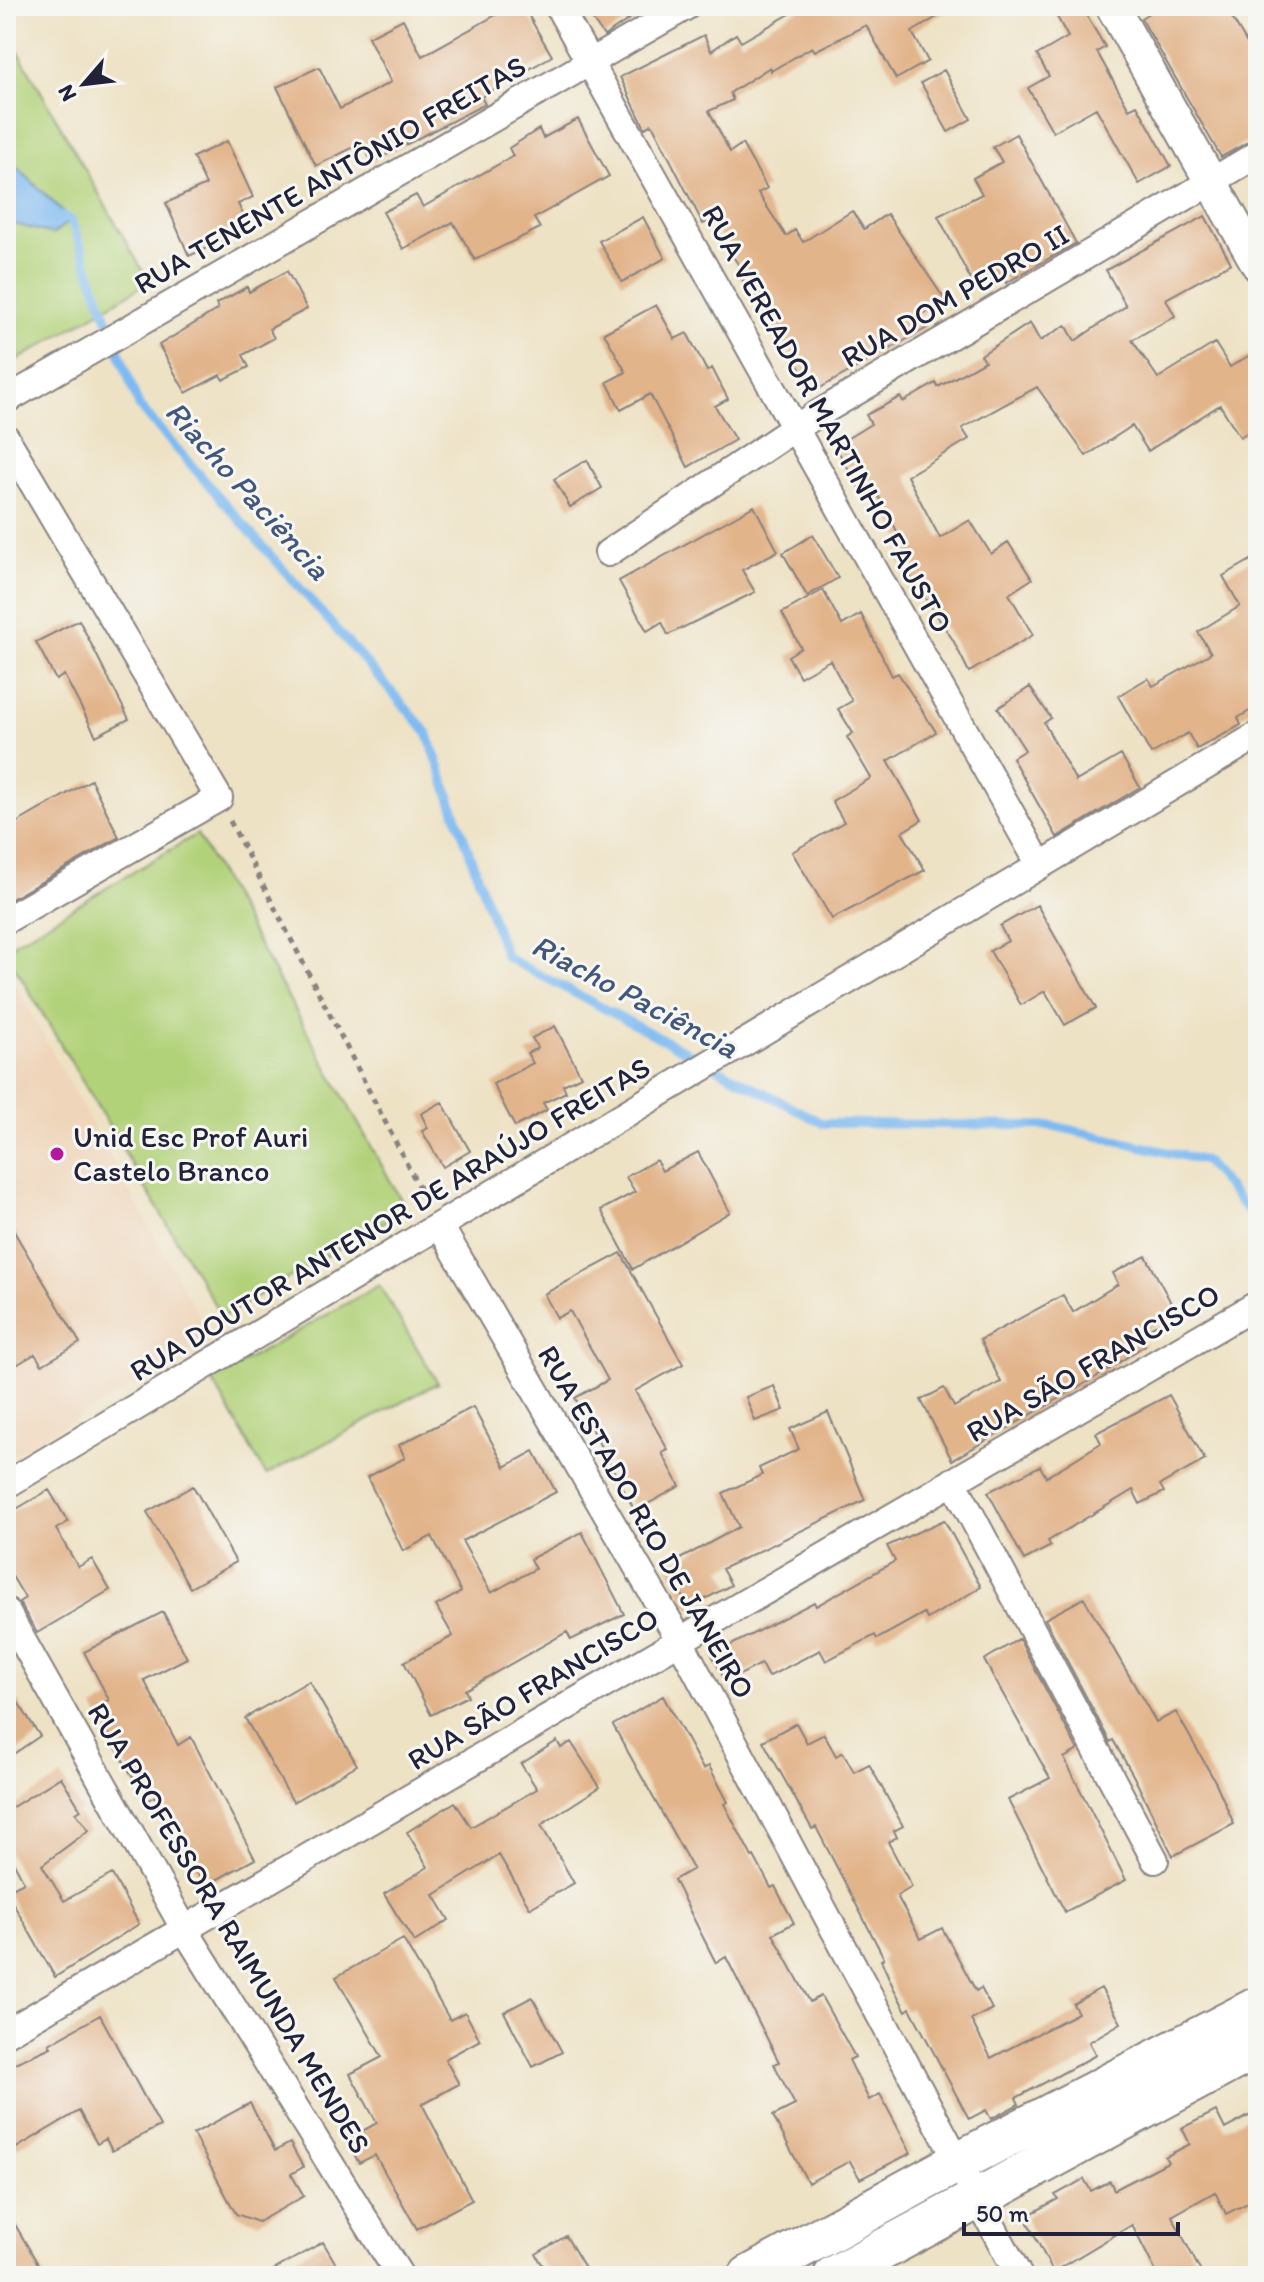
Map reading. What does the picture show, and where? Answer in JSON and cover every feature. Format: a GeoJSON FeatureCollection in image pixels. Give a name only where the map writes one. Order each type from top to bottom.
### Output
{"type":"FeatureCollection","features":[{"type":"Feature","properties":{"kind":"main road"},"geometry":{"type":"LineString","coordinates":[[749,2276],[958,2162],[1258,2007]]}},
{"type":"Feature","properties":{"kind":"main road"},"geometry":{"type":"LineString","coordinates":[[834,2276],[1258,2047]]}},
{"type":"Feature","properties":{"kind":"street","name":"RUA VEREADOR MARTINHO FAUSTO"},"geometry":{"type":"LineString","coordinates":[[558,6],[1040,865]]}},
{"type":"Feature","properties":{"kind":"street","name":"RUA TENENTE ANTÔNIO FREITAS"},"geometry":{"type":"LineString","coordinates":[[6,400],[687,6]]}},
{"type":"Feature","properties":{"kind":"street"},"geometry":{"type":"LineString","coordinates":[[1112,6],[1258,265]]}},
{"type":"Feature","properties":{"kind":"street","name":"RUA DOM PEDRO II"},"geometry":{"type":"LineString","coordinates":[[608,553],[796,427],[1258,154]]}},
{"type":"Feature","properties":{"kind":"street"},"geometry":{"type":"LineString","coordinates":[[6,438],[219,798],[6,920]]}},
{"type":"Feature","properties":{"kind":"street","name":"RUA DOUTOR ANTENOR DE ARAÚJO FREITAS"},"geometry":{"type":"LineString","coordinates":[[6,1485],[1258,735]]}},
{"type":"Feature","properties":{"kind":"street","name":"RUA ESTADO RIO DE JANEIRO"},"geometry":{"type":"LineString","coordinates":[[440,1226],[679,1639],[1019,2276]]}},
{"type":"Feature","properties":{"kind":"street","name":"RUA SÃO FRANCISCO"},"geometry":{"type":"LineString","coordinates":[[6,2033],[1258,1304]]}},
{"type":"Feature","properties":{"kind":"street"},"geometry":{"type":"LineString","coordinates":[[953,1481],[1155,1860]]}},
{"type":"Feature","properties":{"kind":"street","name":"RUA PROFESSORA RAIMUNDA MENDES"},"geometry":{"type":"LineString","coordinates":[[6,1611],[185,1930],[400,2276]]}},
{"type":"Feature","properties":{"kind":"path"},"geometry":{"type":"LineString","coordinates":[[219,798],[440,1226]]}},
{"type":"Feature","properties":{"kind":"shaded area","name":"Unid Esc Prof Auri Castelo Branco"},"geometry":{"type":"Polygon","coordinates":[[[6,969],[212,1340],[6,1459],[6,969]]]}},
{"type":"Feature","properties":{"kind":"green space"},"geometry":{"type":"Polygon","coordinates":[[[6,30],[149,282],[6,367],[6,30]]]}},
{"type":"Feature","properties":{"kind":"green space"},"geometry":{"type":"Polygon","coordinates":[[[197,834],[406,1209],[222,1317],[6,952],[6,948],[197,834]]]}},
{"type":"Feature","properties":{"kind":"green space"},"geometry":{"type":"Polygon","coordinates":[[[379,1285],[438,1383],[266,1475],[212,1380],[379,1285]]]}},
{"type":"Feature","properties":{"kind":"water"},"geometry":{"type":"Polygon","coordinates":[[[6,159],[71,220],[53,234],[6,222],[6,159]]]}},
{"type":"Feature","properties":{"kind":"building"},"geometry":{"type":"Polygon","coordinates":[[[512,6],[523,6],[552,56],[481,97],[485,104],[372,162],[362,143],[316,166],[277,87],[319,67],[340,109],[391,82],[368,37],[403,19],[422,56],[512,6]]]}},
{"type":"Feature","properties":{"kind":"building"},"geometry":{"type":"Polygon","coordinates":[[[583,6],[649,6],[604,36],[583,6]]]}},
{"type":"Feature","properties":{"kind":"building"},"geometry":{"type":"Polygon","coordinates":[[[804,6],[955,6],[912,32],[928,61],[896,79],[866,25],[815,51],[812,47],[771,71],[770,67],[730,93],[733,100],[709,111],[730,152],[742,144],[767,188],[758,193],[786,236],[795,230],[803,242],[852,211],[864,229],[887,214],[945,300],[919,316],[927,328],[813,392],[795,360],[757,310],[761,307],[736,270],[740,267],[709,221],[703,224],[652,124],[645,128],[620,77],[704,35],[711,51],[736,34],[741,42],[804,6]]]}},
{"type":"Feature","properties":{"kind":"building"},"geometry":{"type":"Polygon","coordinates":[[[1051,6],[1081,6],[1105,47],[1097,52],[1129,109],[1137,105],[1171,166],[1139,184],[1096,108],[1053,132],[1028,88],[1049,76],[1037,55],[1068,37],[1051,6]]]}},
{"type":"Feature","properties":{"kind":"building"},"geometry":{"type":"Polygon","coordinates":[[[1160,6],[1225,6],[1258,62],[1258,136],[1221,157],[1141,18],[1160,6]]]}},
{"type":"Feature","properties":{"kind":"building"},"geometry":{"type":"Polygon","coordinates":[[[944,70],[971,119],[948,132],[921,83],[944,70]]]}},
{"type":"Feature","properties":{"kind":"building"},"geometry":{"type":"Polygon","coordinates":[[[578,119],[609,176],[534,218],[540,228],[475,260],[453,222],[403,249],[383,212],[416,195],[423,207],[513,156],[509,148],[539,129],[543,138],[578,119]]]}},
{"type":"Feature","properties":{"kind":"building"},"geometry":{"type":"Polygon","coordinates":[[[1016,134],[1076,243],[1006,283],[1003,276],[976,290],[938,216],[982,194],[973,178],[1002,162],[993,147],[1016,134]]]}},
{"type":"Feature","properties":{"kind":"building"},"geometry":{"type":"Polygon","coordinates":[[[227,141],[253,197],[238,204],[250,229],[189,256],[166,203],[206,185],[193,157],[227,141]]]}},
{"type":"Feature","properties":{"kind":"building"},"geometry":{"type":"Polygon","coordinates":[[[1205,216],[1231,263],[1166,299],[1175,316],[1132,340],[1158,378],[1215,343],[1230,367],[1258,350],[1258,426],[1240,437],[1220,405],[1148,451],[1132,426],[1086,456],[1037,387],[962,428],[969,439],[907,476],[940,538],[970,520],[991,554],[1008,542],[1032,579],[1009,594],[1033,635],[969,672],[953,640],[900,561],[910,556],[873,486],[863,493],[835,446],[871,424],[866,415],[900,397],[903,402],[936,383],[938,387],[985,361],[981,355],[1030,323],[1040,341],[1066,325],[1075,341],[1126,306],[1106,270],[1205,216]]]}},
{"type":"Feature","properties":{"kind":"building"},"geometry":{"type":"Polygon","coordinates":[[[643,217],[665,258],[622,282],[599,241],[643,217]]]}},
{"type":"Feature","properties":{"kind":"building"},"geometry":{"type":"Polygon","coordinates":[[[287,271],[307,309],[269,329],[274,338],[243,355],[249,367],[223,380],[220,375],[186,393],[159,345],[218,309],[216,304],[247,287],[249,292],[287,271]]]}},
{"type":"Feature","properties":{"kind":"building"},"geometry":{"type":"Polygon","coordinates":[[[656,305],[675,339],[687,333],[707,371],[712,368],[728,399],[715,406],[735,440],[688,467],[650,394],[621,410],[607,382],[626,372],[604,333],[656,305]]]}},
{"type":"Feature","properties":{"kind":"building"},"geometry":{"type":"Polygon","coordinates":[[[587,460],[602,488],[570,507],[554,479],[587,460]]]}},
{"type":"Feature","properties":{"kind":"building"},"geometry":{"type":"Polygon","coordinates":[[[754,506],[778,551],[742,570],[755,592],[668,635],[662,622],[647,631],[619,581],[754,506]]]}},
{"type":"Feature","properties":{"kind":"building"},"geometry":{"type":"Polygon","coordinates":[[[813,535],[838,578],[807,596],[783,553],[813,535]]]}},
{"type":"Feature","properties":{"kind":"building"},"geometry":{"type":"Polygon","coordinates":[[[1258,556],[1258,706],[1238,718],[1241,725],[1197,749],[1188,733],[1151,754],[1118,696],[1148,678],[1153,686],[1211,653],[1198,632],[1240,606],[1223,576],[1258,556]]]}},
{"type":"Feature","properties":{"kind":"building"},"geometry":{"type":"Polygon","coordinates":[[[823,590],[842,625],[861,614],[892,676],[898,673],[936,732],[888,761],[922,820],[902,832],[925,870],[832,919],[792,852],[844,822],[832,801],[871,778],[847,737],[853,733],[838,709],[852,701],[830,660],[800,677],[788,656],[801,648],[782,613],[823,590]]]}},
{"type":"Feature","properties":{"kind":"building"},"geometry":{"type":"Polygon","coordinates":[[[79,620],[129,719],[96,736],[64,675],[56,680],[36,642],[79,620]]]}},
{"type":"Feature","properties":{"kind":"building"},"geometry":{"type":"Polygon","coordinates":[[[1030,687],[1051,718],[1044,723],[1076,781],[1121,755],[1140,787],[1057,837],[1012,758],[1025,750],[998,708],[1030,687]]]}},
{"type":"Feature","properties":{"kind":"building"},"geometry":{"type":"Polygon","coordinates":[[[91,780],[119,837],[6,902],[6,829],[91,780]]]}},
{"type":"Feature","properties":{"kind":"building"},"geometry":{"type":"Polygon","coordinates":[[[1037,905],[1096,1008],[1065,1025],[1045,991],[1021,1005],[990,951],[1008,941],[1000,926],[1037,905]]]}},
{"type":"Feature","properties":{"kind":"building"},"geometry":{"type":"Polygon","coordinates":[[[555,1026],[581,1076],[563,1085],[566,1092],[543,1103],[547,1110],[515,1127],[493,1084],[533,1063],[527,1053],[538,1048],[532,1038],[555,1026]]]}},
{"type":"Feature","properties":{"kind":"building"},"geometry":{"type":"Polygon","coordinates":[[[442,1102],[470,1151],[443,1167],[422,1131],[428,1128],[421,1114],[442,1102]]]}},
{"type":"Feature","properties":{"kind":"building"},"geometry":{"type":"Polygon","coordinates":[[[698,1152],[730,1212],[633,1269],[601,1210],[635,1192],[626,1177],[656,1160],[662,1171],[698,1152]]]}},
{"type":"Feature","properties":{"kind":"building"},"geometry":{"type":"Polygon","coordinates":[[[6,1218],[80,1343],[42,1365],[35,1354],[6,1371],[6,1218]]]}},
{"type":"Feature","properties":{"kind":"building"},"geometry":{"type":"Polygon","coordinates":[[[621,1253],[683,1364],[635,1391],[668,1450],[662,1453],[680,1486],[635,1511],[575,1398],[608,1380],[570,1311],[557,1318],[544,1294],[621,1253]]]}},
{"type":"Feature","properties":{"kind":"building"},"geometry":{"type":"Polygon","coordinates":[[[1146,1256],[1177,1314],[1138,1334],[1145,1345],[1105,1372],[952,1460],[921,1400],[944,1388],[954,1407],[1001,1382],[980,1340],[1063,1295],[1073,1312],[1118,1284],[1113,1273],[1146,1256]]]}},
{"type":"Feature","properties":{"kind":"building"},"geometry":{"type":"Polygon","coordinates":[[[774,1386],[784,1410],[755,1421],[746,1397],[774,1386]]]}},
{"type":"Feature","properties":{"kind":"building"},"geometry":{"type":"Polygon","coordinates":[[[1169,1395],[1205,1460],[1160,1485],[1164,1492],[1140,1504],[1133,1490],[1048,1541],[1051,1546],[1024,1560],[988,1492],[1040,1466],[1046,1477],[1101,1443],[1096,1433],[1169,1395]]]}},
{"type":"Feature","properties":{"kind":"building"},"geometry":{"type":"Polygon","coordinates":[[[473,1407],[505,1467],[534,1451],[556,1492],[462,1541],[491,1593],[535,1569],[530,1559],[582,1532],[624,1614],[571,1640],[567,1632],[465,1690],[468,1696],[431,1715],[404,1662],[453,1636],[436,1606],[461,1592],[432,1536],[403,1551],[367,1477],[405,1458],[399,1445],[473,1407]]]}},
{"type":"Feature","properties":{"kind":"building"},"geometry":{"type":"Polygon","coordinates":[[[828,1412],[865,1500],[722,1569],[731,1585],[689,1608],[667,1566],[739,1527],[723,1493],[762,1475],[759,1468],[799,1449],[790,1429],[828,1412]]]}},
{"type":"Feature","properties":{"kind":"building"},"geometry":{"type":"Polygon","coordinates":[[[193,1486],[236,1562],[190,1588],[147,1512],[193,1486]]]}},
{"type":"Feature","properties":{"kind":"building"},"geometry":{"type":"Polygon","coordinates":[[[49,1490],[68,1522],[56,1529],[78,1567],[92,1559],[110,1590],[37,1633],[19,1602],[25,1598],[6,1566],[6,1515],[49,1490]]]}},
{"type":"Feature","properties":{"kind":"building"},"geometry":{"type":"Polygon","coordinates":[[[944,1520],[981,1587],[927,1619],[924,1613],[877,1639],[875,1635],[826,1661],[820,1650],[768,1677],[761,1664],[726,1682],[712,1655],[814,1602],[816,1606],[895,1561],[887,1546],[944,1520]]]}},
{"type":"Feature","properties":{"kind":"building"},"geometry":{"type":"Polygon","coordinates":[[[1084,1598],[1156,1722],[1176,1712],[1216,1783],[1234,1824],[1173,1856],[1134,1777],[1113,1740],[1110,1742],[1045,1619],[1084,1598]]]}},
{"type":"Feature","properties":{"kind":"building"},"geometry":{"type":"Polygon","coordinates":[[[163,1612],[187,1658],[144,1680],[178,1745],[191,1737],[255,1859],[205,1886],[155,1796],[146,1801],[94,1708],[109,1700],[84,1652],[163,1612]]]}},
{"type":"Feature","properties":{"kind":"building"},"geometry":{"type":"Polygon","coordinates":[[[1019,1639],[1078,1750],[1064,1758],[1126,1880],[1065,1912],[1008,1800],[1050,1778],[984,1660],[1019,1639]]]}},
{"type":"Feature","properties":{"kind":"building"},"geometry":{"type":"Polygon","coordinates":[[[309,1681],[357,1765],[293,1802],[245,1718],[309,1681]]]}},
{"type":"Feature","properties":{"kind":"building"},"geometry":{"type":"Polygon","coordinates":[[[6,1684],[40,1736],[6,1759],[6,1684]]]}},
{"type":"Feature","properties":{"kind":"building"},"geometry":{"type":"Polygon","coordinates":[[[663,1696],[703,1769],[709,1766],[728,1802],[724,1804],[752,1857],[771,1888],[775,1886],[794,1923],[773,1934],[810,2002],[821,1996],[855,2057],[849,2060],[869,2100],[880,2094],[911,2153],[860,2179],[850,2161],[808,2183],[773,2116],[795,2105],[774,2064],[779,2062],[726,1957],[716,1963],[674,1880],[693,1869],[613,1725],[663,1696]]]}},
{"type":"Feature","properties":{"kind":"building"},"geometry":{"type":"Polygon","coordinates":[[[796,1723],[807,1743],[824,1734],[836,1756],[843,1752],[854,1772],[869,1764],[903,1826],[894,1831],[897,1837],[888,1842],[912,1887],[897,1896],[921,1939],[942,1928],[976,1991],[981,1988],[992,2009],[971,2020],[991,2058],[1078,2013],[1073,2004],[1101,1988],[1121,2023],[1089,2042],[1096,2055],[1016,2098],[1019,2104],[991,2119],[986,2110],[969,2119],[910,2008],[906,2011],[894,1989],[881,1960],[884,1958],[816,1827],[812,1829],[763,1741],[796,1723]]]}},
{"type":"Feature","properties":{"kind":"building"},"geometry":{"type":"Polygon","coordinates":[[[557,1741],[561,1748],[571,1742],[600,1787],[541,1825],[574,1883],[530,1908],[499,1855],[434,1895],[449,1920],[414,1942],[384,1894],[428,1867],[407,1832],[455,1802],[471,1827],[537,1789],[521,1764],[557,1741]]]}},
{"type":"Feature","properties":{"kind":"building"},"geometry":{"type":"Polygon","coordinates":[[[61,1777],[81,1810],[76,1813],[89,1830],[42,1865],[64,1901],[112,1874],[139,1924],[55,1977],[6,1891],[24,1882],[6,1848],[6,1811],[61,1777]]]}},
{"type":"Feature","properties":{"kind":"building"},"geometry":{"type":"Polygon","coordinates":[[[403,1939],[450,2020],[465,2012],[480,2040],[445,2059],[459,2084],[422,2104],[472,2200],[417,2229],[375,2155],[359,2163],[346,2140],[377,2123],[350,2074],[382,2057],[336,1977],[403,1939]]]}},
{"type":"Feature","properties":{"kind":"building"},"geometry":{"type":"Polygon","coordinates":[[[532,1997],[562,2052],[533,2067],[504,2012],[532,1997]]]}},
{"type":"Feature","properties":{"kind":"building"},"geometry":{"type":"Polygon","coordinates":[[[100,2015],[160,2126],[112,2151],[106,2139],[97,2144],[79,2111],[6,2154],[6,2067],[51,2047],[49,2044],[100,2015]]]}},
{"type":"Feature","properties":{"kind":"building"},"geometry":{"type":"Polygon","coordinates":[[[250,2103],[275,2151],[290,2143],[303,2167],[291,2174],[304,2196],[258,2222],[236,2214],[193,2134],[250,2103]]]}},
{"type":"Feature","properties":{"kind":"building"},"geometry":{"type":"Polygon","coordinates":[[[1216,2111],[1225,2129],[1258,2111],[1258,2198],[1226,2214],[1215,2192],[1172,2216],[1203,2276],[1158,2276],[1132,2225],[1053,2272],[1025,2217],[1058,2199],[1055,2195],[1084,2179],[1091,2191],[1110,2181],[1114,2190],[1168,2162],[1165,2157],[1190,2144],[1182,2128],[1216,2111]]]}},
{"type":"Feature","properties":{"kind":"building"},"geometry":{"type":"Polygon","coordinates":[[[6,2209],[45,2276],[6,2276],[6,2209]]]}},
{"type":"Feature","properties":{"kind":"building"},"geometry":{"type":"Polygon","coordinates":[[[566,2236],[590,2276],[549,2276],[536,2254],[566,2236]]]}},
{"type":"Feature","properties":{"kind":"building"},"geometry":{"type":"Polygon","coordinates":[[[323,2242],[343,2276],[263,2276],[323,2242]]]}},
{"type":"Feature","properties":{"kind":"waterway","name":"Riacho Paciência"},"geometry":{"type":"LineString","coordinates":[[60,215],[71,220],[139,406],[427,732],[506,957],[822,1123],[1054,1126],[1205,1161],[1258,1223]]}},
{"type":"Feature","properties":{"kind":"place","name":"Unid Esc Prof Auri Castelo Branco"},"geometry":{"type":"Point","coordinates":[57,1154]}}]}
